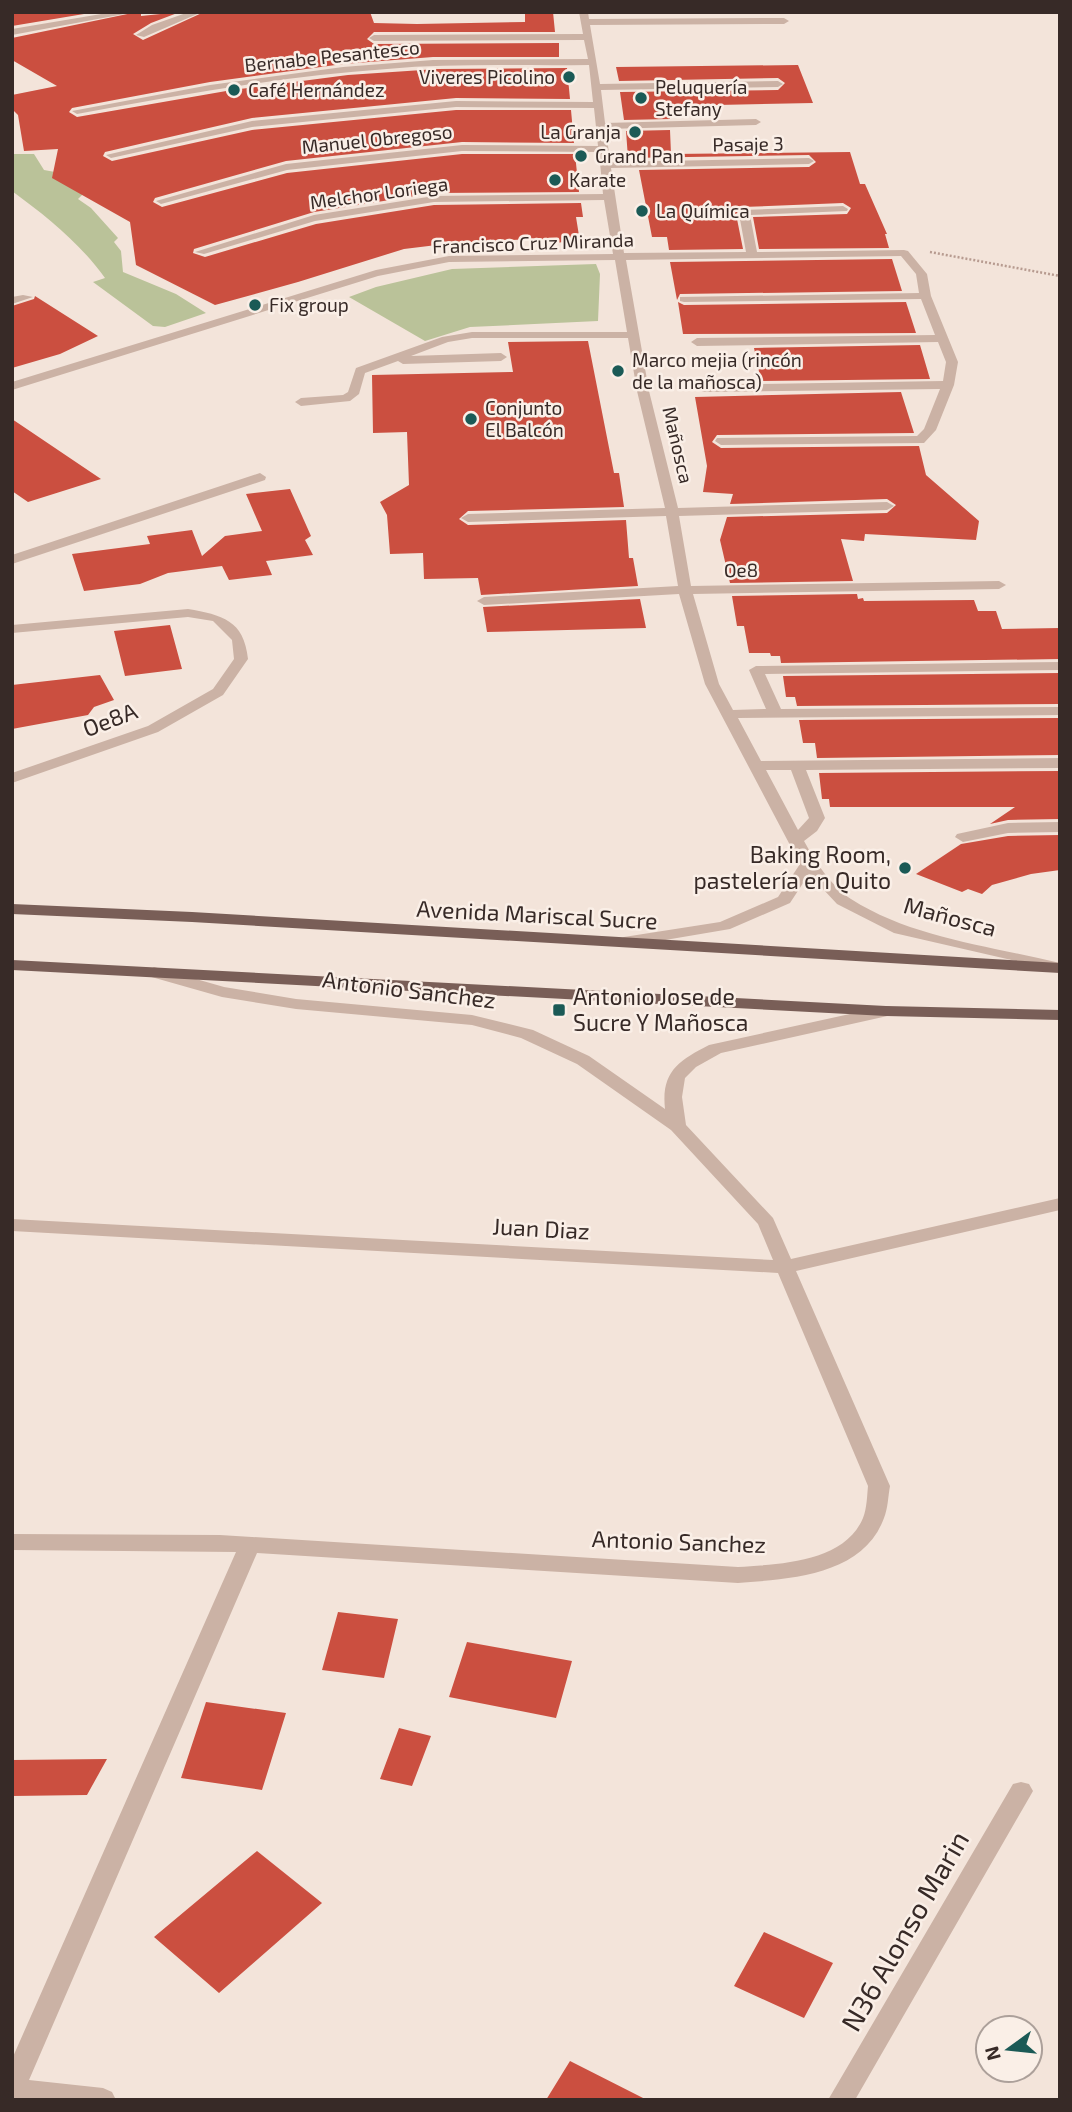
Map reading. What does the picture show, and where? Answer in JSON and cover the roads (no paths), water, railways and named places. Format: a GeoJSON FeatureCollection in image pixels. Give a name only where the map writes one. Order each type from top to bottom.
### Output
{"type":"FeatureCollection","features":[{"type":"Feature","properties":{"kind":"main road","name":"Avenida Mariscal Sucre"},"geometry":{"type":"LineString","coordinates":[[12,909],[1060,968]]}},
{"type":"Feature","properties":{"kind":"main road"},"geometry":{"type":"LineString","coordinates":[[12,965],[886,1011],[1060,1015]]}},
{"type":"Feature","properties":{"kind":"street"},"geometry":{"type":"LineString","coordinates":[[12,32],[131,12]]}},
{"type":"Feature","properties":{"kind":"street"},"geometry":{"type":"LineString","coordinates":[[141,35],[155,27],[198,12]]}},
{"type":"Feature","properties":{"kind":"street"},"geometry":{"type":"LineString","coordinates":[[584,17],[784,21]]}},
{"type":"Feature","properties":{"kind":"street","name":"Mañosca"},"geometry":{"type":"LineString","coordinates":[[584,17],[593,62],[609,197],[643,391],[672,511],[685,590],[712,684],[808,864],[843,901],[900,930],[1060,968]]}},
{"type":"Feature","properties":{"kind":"street"},"geometry":{"type":"LineString","coordinates":[[374,38],[587,37]]}},
{"type":"Feature","properties":{"kind":"street","name":"Bernabe Pesantesco"},"geometry":{"type":"LineString","coordinates":[[77,111],[202,87],[318,72],[432,63],[593,62]]}},
{"type":"Feature","properties":{"kind":"street"},"geometry":{"type":"LineString","coordinates":[[596,87],[778,84]]}},
{"type":"Feature","properties":{"kind":"street"},"geometry":{"type":"LineString","coordinates":[[111,155],[252,124],[456,104],[598,105]]}},
{"type":"Feature","properties":{"kind":"street"},"geometry":{"type":"LineString","coordinates":[[600,126],[755,122]]}},
{"type":"Feature","properties":{"kind":"street","name":"Manuel Obregoso"},"geometry":{"type":"LineString","coordinates":[[161,201],[286,167],[462,148],[602,149]]}},
{"type":"Feature","properties":{"kind":"street","name":"Pasaje 3"},"geometry":{"type":"LineString","coordinates":[[604,165],[809,161]]}},
{"type":"Feature","properties":{"kind":"street","name":"Melchor Loriega"},"geometry":{"type":"LineString","coordinates":[[200,253],[314,218],[434,199],[609,197]]}},
{"type":"Feature","properties":{"kind":"street"},"geometry":{"type":"LineString","coordinates":[[752,255],[744,214],[746,212],[843,209]]}},
{"type":"Feature","properties":{"kind":"street","name":"Francisco Cruz Miranda"},"geometry":{"type":"LineString","coordinates":[[12,386],[376,273],[449,259],[904,253],[921,274],[925,296]]}},
{"type":"Feature","properties":{"kind":"street"},"geometry":{"type":"LineString","coordinates":[[684,299],[925,296],[952,362],[948,385],[930,430],[920,440],[721,441]]}},
{"type":"Feature","properties":{"kind":"street"},"geometry":{"type":"LineString","coordinates":[[12,301],[27,297]]}},
{"type":"Feature","properties":{"kind":"street"},"geometry":{"type":"LineString","coordinates":[[301,402],[346,398],[353,394],[360,370],[446,339],[472,335],[633,335]]}},
{"type":"Feature","properties":{"kind":"street"},"geometry":{"type":"LineString","coordinates":[[697,342],[944,338]]}},
{"type":"Feature","properties":{"kind":"street"},"geometry":{"type":"LineString","coordinates":[[388,360],[501,357]]}},
{"type":"Feature","properties":{"kind":"street"},"geometry":{"type":"LineString","coordinates":[[703,388],[948,385]]}},
{"type":"Feature","properties":{"kind":"street"},"geometry":{"type":"LineString","coordinates":[[12,560],[260,477]]}},
{"type":"Feature","properties":{"kind":"street"},"geometry":{"type":"LineString","coordinates":[[468,518],[887,506]]}},
{"type":"Feature","properties":{"kind":"street","name":"Oe8"},"geometry":{"type":"LineString","coordinates":[[484,601],[685,590],[999,585]]}},
{"type":"Feature","properties":{"kind":"street","name":"Oe8A"},"geometry":{"type":"LineString","coordinates":[[12,629],[188,613],[217,618],[239,639],[241,659],[219,692],[153,729],[12,778]]}},
{"type":"Feature","properties":{"kind":"street"},"geometry":{"type":"LineString","coordinates":[[775,713],[756,670],[1060,666]]}},
{"type":"Feature","properties":{"kind":"street"},"geometry":{"type":"LineString","coordinates":[[728,714],[1060,712]]}},
{"type":"Feature","properties":{"kind":"street"},"geometry":{"type":"LineString","coordinates":[[756,766],[1060,763]]}},
{"type":"Feature","properties":{"kind":"street"},"geometry":{"type":"LineString","coordinates":[[795,840],[811,828],[817,818],[813,799],[797,766]]}},
{"type":"Feature","properties":{"kind":"street"},"geometry":{"type":"LineString","coordinates":[[963,837],[1008,828],[1060,827]]}},
{"type":"Feature","properties":{"kind":"street"},"geometry":{"type":"LineString","coordinates":[[621,943],[724,926],[784,900],[808,864]]}},
{"type":"Feature","properties":{"kind":"street","name":"Antonio Sanchez"},"geometry":{"type":"LineString","coordinates":[[12,1542],[250,1545],[738,1574],[788,1571],[842,1556],[872,1523],[878,1486],[766,1222],[677,1126],[583,1060],[527,1034],[472,1020],[296,1004],[222,992],[155,972]]}},
{"type":"Feature","properties":{"kind":"street"},"geometry":{"type":"LineString","coordinates":[[677,1126],[670,1094],[677,1074],[694,1060],[715,1049],[773,1039],[886,1011]]}},
{"type":"Feature","properties":{"kind":"street","name":"Juan Diaz"},"geometry":{"type":"LineString","coordinates":[[12,1225],[785,1267],[1060,1204]]}},
{"type":"Feature","properties":{"kind":"street"},"geometry":{"type":"LineString","coordinates":[[103,2100],[12,2089],[250,1545]]}},
{"type":"Feature","properties":{"kind":"street","name":"N36 Alonso Marin"},"geometry":{"type":"LineString","coordinates":[[841,2100],[1021,1791]]}},
{"type":"Feature","properties":{"kind":"place","name":"Viveres Picolino"},"geometry":{"type":"Point","coordinates":[569,77]}},
{"type":"Feature","properties":{"kind":"place","name":"Café Hernández"},"geometry":{"type":"Point","coordinates":[234,90]}},
{"type":"Feature","properties":{"kind":"place","name":"Peluquería Stefany"},"geometry":{"type":"Point","coordinates":[641,98]}},
{"type":"Feature","properties":{"kind":"place","name":"La Granja"},"geometry":{"type":"Point","coordinates":[635,132]}},
{"type":"Feature","properties":{"kind":"place","name":"Grand Pan"},"geometry":{"type":"Point","coordinates":[581,156]}},
{"type":"Feature","properties":{"kind":"place","name":"Karate"},"geometry":{"type":"Point","coordinates":[555,180]}},
{"type":"Feature","properties":{"kind":"place","name":"La Química"},"geometry":{"type":"Point","coordinates":[642,211]}},
{"type":"Feature","properties":{"kind":"place","name":"Fix group"},"geometry":{"type":"Point","coordinates":[255,305]}},
{"type":"Feature","properties":{"kind":"place","name":"Marco mejia (rincón de la mañosca)"},"geometry":{"type":"Point","coordinates":[618,371]}},
{"type":"Feature","properties":{"kind":"place","name":"Conjunto El Balcón"},"geometry":{"type":"Point","coordinates":[471,419]}},
{"type":"Feature","properties":{"kind":"place","name":"Baking Room, pastelería en Quito"},"geometry":{"type":"Point","coordinates":[905,868]}},
{"type":"Feature","properties":{"kind":"place","name":"Antonio Jose de Sucre Y Mañosca"},"geometry":{"type":"Point","coordinates":[559,1010]}}]}
